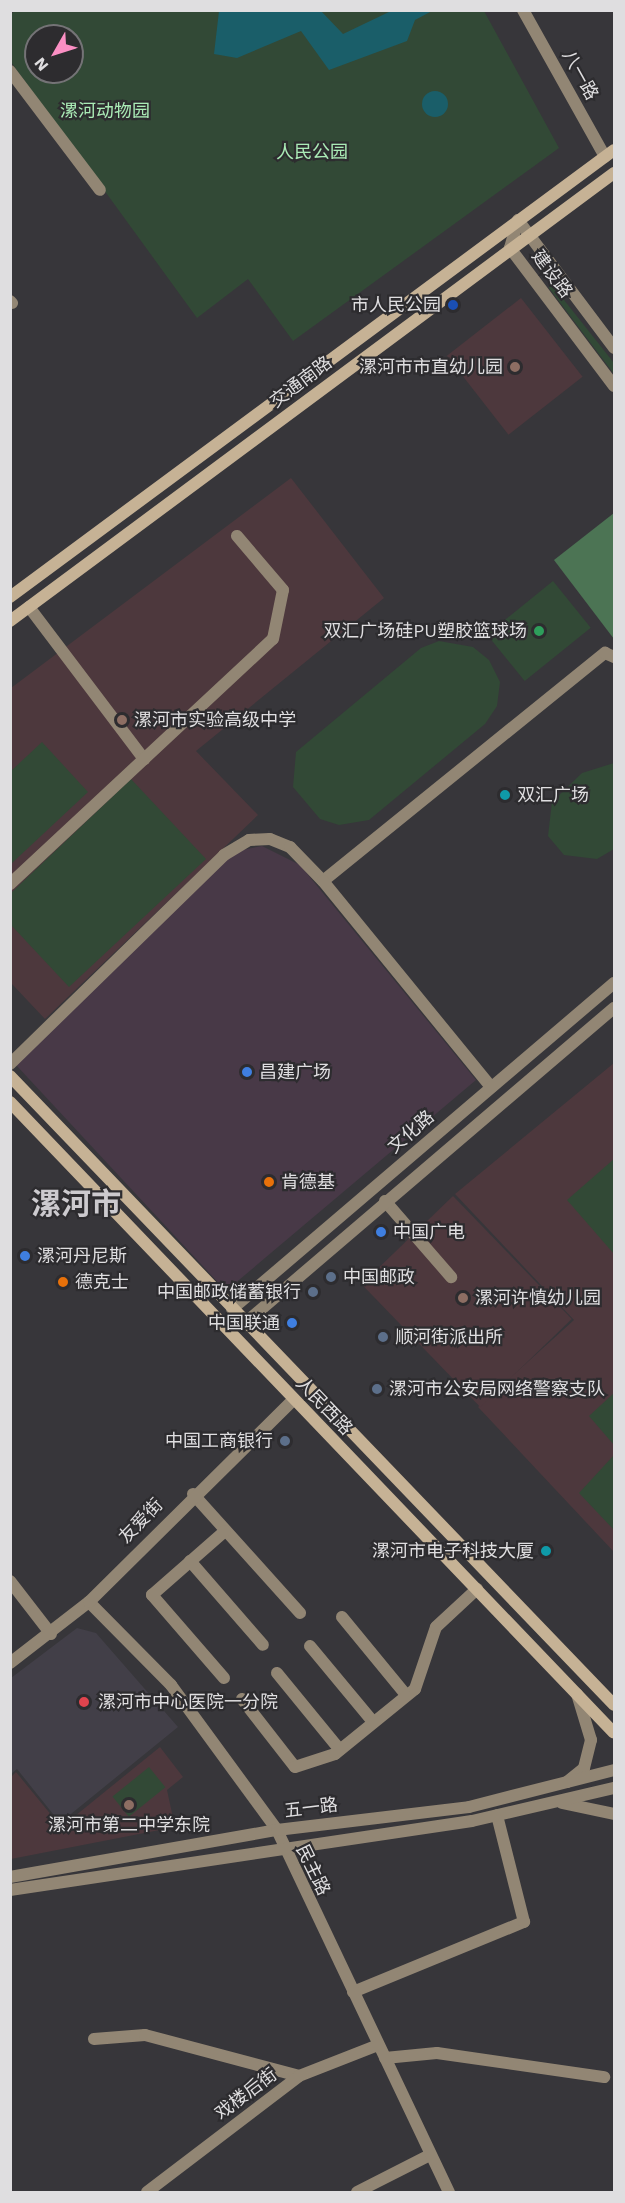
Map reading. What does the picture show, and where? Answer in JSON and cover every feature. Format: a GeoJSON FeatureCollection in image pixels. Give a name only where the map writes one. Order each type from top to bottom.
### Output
{"type":"FeatureCollection","features":[{"type":"Feature","properties":{"kind":"main road","name":"交通南路"},"geometry":{"type":"LineString","coordinates":[[10,597],[610,153]]}},
{"type":"Feature","properties":{"kind":"main road","name":"交通南路"},"geometry":{"type":"LineString","coordinates":[[10,621],[615,172]]}},
{"type":"Feature","properties":{"kind":"main road","name":"人民西路"},"geometry":{"type":"LineString","coordinates":[[10,1076],[232,1310],[615,1703]]}},
{"type":"Feature","properties":{"kind":"main road","name":"人民西路"},"geometry":{"type":"LineString","coordinates":[[10,1102],[293,1400],[575,1688],[615,1733]]}},
{"type":"Feature","properties":{"kind":"street","name":"八一路"},"geometry":{"type":"LineString","coordinates":[[523,10],[610,153]]}},
{"type":"Feature","properties":{"kind":"street"},"geometry":{"type":"LineString","coordinates":[[10,71],[100,190]]}},
{"type":"Feature","properties":{"kind":"street","name":"建设路"},"geometry":{"type":"LineString","coordinates":[[518,220],[615,348]]}},
{"type":"Feature","properties":{"kind":"street","name":"建设路"},"geometry":{"type":"LineString","coordinates":[[518,220],[510,248],[615,386]]}},
{"type":"Feature","properties":{"kind":"street"},"geometry":{"type":"LineString","coordinates":[[10,884],[273,639],[283,590],[237,536]]}},
{"type":"Feature","properties":{"kind":"street"},"geometry":{"type":"LineString","coordinates":[[29,607],[144,759]]}},
{"type":"Feature","properties":{"kind":"street"},"geometry":{"type":"LineString","coordinates":[[323,881],[605,653],[615,657]]}},
{"type":"Feature","properties":{"kind":"street"},"geometry":{"type":"LineString","coordinates":[[10,1064],[233,847],[270,839],[290,846],[323,881],[491,1088]]}},
{"type":"Feature","properties":{"kind":"street","name":"文化路"},"geometry":{"type":"LineString","coordinates":[[232,1310],[615,983]]}},
{"type":"Feature","properties":{"kind":"street","name":"文化路"},"geometry":{"type":"LineString","coordinates":[[245,1323],[385,1201],[615,1008]]}},
{"type":"Feature","properties":{"kind":"street"},"geometry":{"type":"LineString","coordinates":[[385,1201],[451,1277]]}},
{"type":"Feature","properties":{"kind":"street"},"geometry":{"type":"LineString","coordinates":[[247,1297],[259,1311]]}},
{"type":"Feature","properties":{"kind":"street","name":"友爱街"},"geometry":{"type":"LineString","coordinates":[[10,1663],[51,1634],[89,1602],[193,1494],[293,1400]]}},
{"type":"Feature","properties":{"kind":"street"},"geometry":{"type":"LineString","coordinates":[[193,1494],[300,1613]]}},
{"type":"Feature","properties":{"kind":"street"},"geometry":{"type":"LineString","coordinates":[[224,1678],[152,1594],[225,1531]]}},
{"type":"Feature","properties":{"kind":"street"},"geometry":{"type":"LineString","coordinates":[[190,1561],[263,1645]]}},
{"type":"Feature","properties":{"kind":"street"},"geometry":{"type":"LineString","coordinates":[[10,1581],[51,1634]]}},
{"type":"Feature","properties":{"kind":"street"},"geometry":{"type":"LineString","coordinates":[[242,1699],[295,1767],[340,1750],[415,1689],[436,1627],[477,1589]]}},
{"type":"Feature","properties":{"kind":"street","name":"民主路"},"geometry":{"type":"LineString","coordinates":[[89,1602],[171,1685],[277,1830],[282,1847],[449,2193]]}},
{"type":"Feature","properties":{"kind":"street"},"geometry":{"type":"LineString","coordinates":[[342,1617],[406,1695]]}},
{"type":"Feature","properties":{"kind":"street"},"geometry":{"type":"LineString","coordinates":[[310,1646],[373,1722]]}},
{"type":"Feature","properties":{"kind":"street"},"geometry":{"type":"LineString","coordinates":[[277,1673],[340,1750]]}},
{"type":"Feature","properties":{"kind":"street"},"geometry":{"type":"LineString","coordinates":[[550,1791],[574,1779],[589,1755],[591,1740],[575,1688]]}},
{"type":"Feature","properties":{"kind":"street","name":"五一路"},"geometry":{"type":"LineString","coordinates":[[10,1877],[277,1830],[469,1807],[550,1791],[615,1770]]}},
{"type":"Feature","properties":{"kind":"street","name":"五一路"},"geometry":{"type":"LineString","coordinates":[[10,1890],[497,1815],[615,1788]]}},
{"type":"Feature","properties":{"kind":"street"},"geometry":{"type":"LineString","coordinates":[[557,1802],[615,1814]]}},
{"type":"Feature","properties":{"kind":"street"},"geometry":{"type":"LineString","coordinates":[[352,1992],[524,1922],[497,1815]]}},
{"type":"Feature","properties":{"kind":"street"},"geometry":{"type":"LineString","coordinates":[[94,2039],[145,2035],[299,2076]]}},
{"type":"Feature","properties":{"kind":"street","name":"戏楼后街"},"geometry":{"type":"LineString","coordinates":[[147,2193],[299,2076],[378,2045]]}},
{"type":"Feature","properties":{"kind":"street"},"geometry":{"type":"LineString","coordinates":[[385,2058],[437,2053],[604,2077]]}},
{"type":"Feature","properties":{"kind":"street"},"geometry":{"type":"LineString","coordinates":[[357,2193],[430,2155]]}},
{"type":"Feature","properties":{"kind":"shaded area","name":"漯河市市直幼儿园"},"geometry":{"type":"Polygon","coordinates":[[[521,298],[583,377],[508,435],[447,356],[521,298]]]}},
{"type":"Feature","properties":{"kind":"shaded area","name":"漯河市实验高级中学"},"geometry":{"type":"Polygon","coordinates":[[[291,478],[384,598],[196,751],[258,815],[45,1019],[11,983],[11,688],[291,478]]]}},
{"type":"Feature","properties":{"kind":"shaded area","name":"昌建广场"},"geometry":{"type":"Polygon","coordinates":[[[262,846],[300,865],[476,1080],[226,1291],[16,1065],[232,852],[262,846]]]}},
{"type":"Feature","properties":{"kind":"shaded area"},"geometry":{"type":"Polygon","coordinates":[[[614,1063],[614,1552],[478,1407],[574,1320],[455,1194],[614,1063]]]}},
{"type":"Feature","properties":{"kind":"shaded area","name":"漯河许慎幼儿园"},"geometry":{"type":"Polygon","coordinates":[[[453,1196],[572,1319],[480,1407],[362,1284],[453,1196]]]}},
{"type":"Feature","properties":{"kind":"shaded area","name":"漯河市中心医院一分院"},"geometry":{"type":"Polygon","coordinates":[[[77,1628],[96,1633],[178,1727],[66,1818],[57,1819],[17,1769],[11,1774],[11,1678],[77,1628]]]}},
{"type":"Feature","properties":{"kind":"shaded area","name":"漯河市第二中学东院"},"geometry":{"type":"Polygon","coordinates":[[[160,1747],[183,1777],[167,1790],[175,1827],[11,1859],[11,1777],[16,1772],[57,1822],[70,1820],[160,1747]]]}},
{"type":"Feature","properties":{"kind":"green space","name":"人民公园"},"geometry":{"type":"Polygon","coordinates":[[[16,10],[484,11],[559,148],[293,341],[248,279],[197,318],[27,84],[84,84],[84,24],[24,24],[24,80],[11,62],[10,15],[16,10]]]}},
{"type":"Feature","properties":{"kind":"green space"},"geometry":{"type":"Polygon","coordinates":[[[549,281],[614,363],[614,374],[549,288],[549,281]]]}},
{"type":"Feature","properties":{"kind":"green space"},"geometry":{"type":"Polygon","coordinates":[[[614,513],[614,639],[554,560],[614,513]]]}},
{"type":"Feature","properties":{"kind":"green space","name":"双汇广场硅PU塑胶篮球场"},"geometry":{"type":"Polygon","coordinates":[[[553,581],[591,628],[525,681],[487,634],[553,581]]]}},
{"type":"Feature","properties":{"kind":"green space"},"geometry":{"type":"Polygon","coordinates":[[[439,641],[473,647],[489,660],[500,682],[497,706],[485,724],[369,820],[339,825],[320,819],[293,787],[296,752],[421,648],[439,641]]]}},
{"type":"Feature","properties":{"kind":"green space"},"geometry":{"type":"Polygon","coordinates":[[[42,742],[88,792],[11,864],[11,771],[42,742]]]}},
{"type":"Feature","properties":{"kind":"green space"},"geometry":{"type":"Polygon","coordinates":[[[614,763],[614,849],[597,859],[564,855],[548,836],[552,802],[582,773],[614,763]]]}},
{"type":"Feature","properties":{"kind":"green space"},"geometry":{"type":"Polygon","coordinates":[[[131,779],[206,859],[69,987],[11,925],[11,893],[131,779]]]}},
{"type":"Feature","properties":{"kind":"green space"},"geometry":{"type":"Polygon","coordinates":[[[614,1159],[614,1254],[567,1200],[614,1159]]]}},
{"type":"Feature","properties":{"kind":"green space"},"geometry":{"type":"Polygon","coordinates":[[[614,1393],[614,1445],[589,1416],[614,1393]]]}},
{"type":"Feature","properties":{"kind":"green space"},"geometry":{"type":"Polygon","coordinates":[[[614,1455],[614,1530],[579,1493],[614,1455]]]}},
{"type":"Feature","properties":{"kind":"green space"},"geometry":{"type":"Polygon","coordinates":[[[149,1767],[165,1787],[129,1817],[112,1797],[149,1767]]]}},
{"type":"Feature","properties":{"kind":"water"},"geometry":{"type":"Polygon","coordinates":[[[219,11],[321,11],[343,34],[391,11],[432,11],[415,20],[407,41],[329,70],[301,31],[237,58],[214,54],[219,11]]]}},
{"type":"Feature","properties":{"kind":"water"},"geometry":{"type":"Polygon","coordinates":[[[435,91],[444,95],[448,104],[444,113],[435,117],[426,113],[422,104],[426,95],[435,91]]]}},
{"type":"Feature","properties":{"kind":"place","name":"市人民公园"},"geometry":{"type":"Point","coordinates":[453,305]}},
{"type":"Feature","properties":{"kind":"place","name":"漯河市市直幼儿园"},"geometry":{"type":"Point","coordinates":[515,367]}},
{"type":"Feature","properties":{"kind":"place","name":"双汇广场硅PU塑胶篮球场"},"geometry":{"type":"Point","coordinates":[539,631]}},
{"type":"Feature","properties":{"kind":"place","name":"漯河市实验高级中学"},"geometry":{"type":"Point","coordinates":[122,720]}},
{"type":"Feature","properties":{"kind":"place","name":"双汇广场"},"geometry":{"type":"Point","coordinates":[505,795]}},
{"type":"Feature","properties":{"kind":"place","name":"昌建广场"},"geometry":{"type":"Point","coordinates":[247,1072]}},
{"type":"Feature","properties":{"kind":"place","name":"肯德基"},"geometry":{"type":"Point","coordinates":[269,1182]}},
{"type":"Feature","properties":{"kind":"place","name":"中国广电"},"geometry":{"type":"Point","coordinates":[381,1232]}},
{"type":"Feature","properties":{"kind":"place","name":"漯河丹尼斯"},"geometry":{"type":"Point","coordinates":[25,1256]}},
{"type":"Feature","properties":{"kind":"place","name":"中国邮政"},"geometry":{"type":"Point","coordinates":[331,1277]}},
{"type":"Feature","properties":{"kind":"place","name":"德克士"},"geometry":{"type":"Point","coordinates":[63,1282]}},
{"type":"Feature","properties":{"kind":"place","name":"中国邮政储蓄银行"},"geometry":{"type":"Point","coordinates":[313,1292]}},
{"type":"Feature","properties":{"kind":"place","name":"漯河许慎幼儿园"},"geometry":{"type":"Point","coordinates":[463,1298]}},
{"type":"Feature","properties":{"kind":"place","name":"中国联通"},"geometry":{"type":"Point","coordinates":[292,1323]}},
{"type":"Feature","properties":{"kind":"place","name":"顺河街派出所"},"geometry":{"type":"Point","coordinates":[383,1337]}},
{"type":"Feature","properties":{"kind":"place","name":"漯河市公安局网络警察支队"},"geometry":{"type":"Point","coordinates":[377,1389]}},
{"type":"Feature","properties":{"kind":"place","name":"中国工商银行"},"geometry":{"type":"Point","coordinates":[285,1441]}},
{"type":"Feature","properties":{"kind":"place","name":"漯河市电子科技大厦"},"geometry":{"type":"Point","coordinates":[546,1551]}},
{"type":"Feature","properties":{"kind":"place","name":"漯河市中心医院一分院"},"geometry":{"type":"Point","coordinates":[84,1702]}},
{"type":"Feature","properties":{"kind":"place","name":"漯河市第二中学东院"},"geometry":{"type":"Point","coordinates":[129,1805]}},
{"type":"Feature","properties":{"kind":"district","name":"漯河市"},"geometry":{"type":"Point","coordinates":[76,1204]}},
{"type":"Feature","properties":{"kind":"park label","name":"漯河动物园"},"geometry":{"type":"Point","coordinates":[105,111]}}]}
